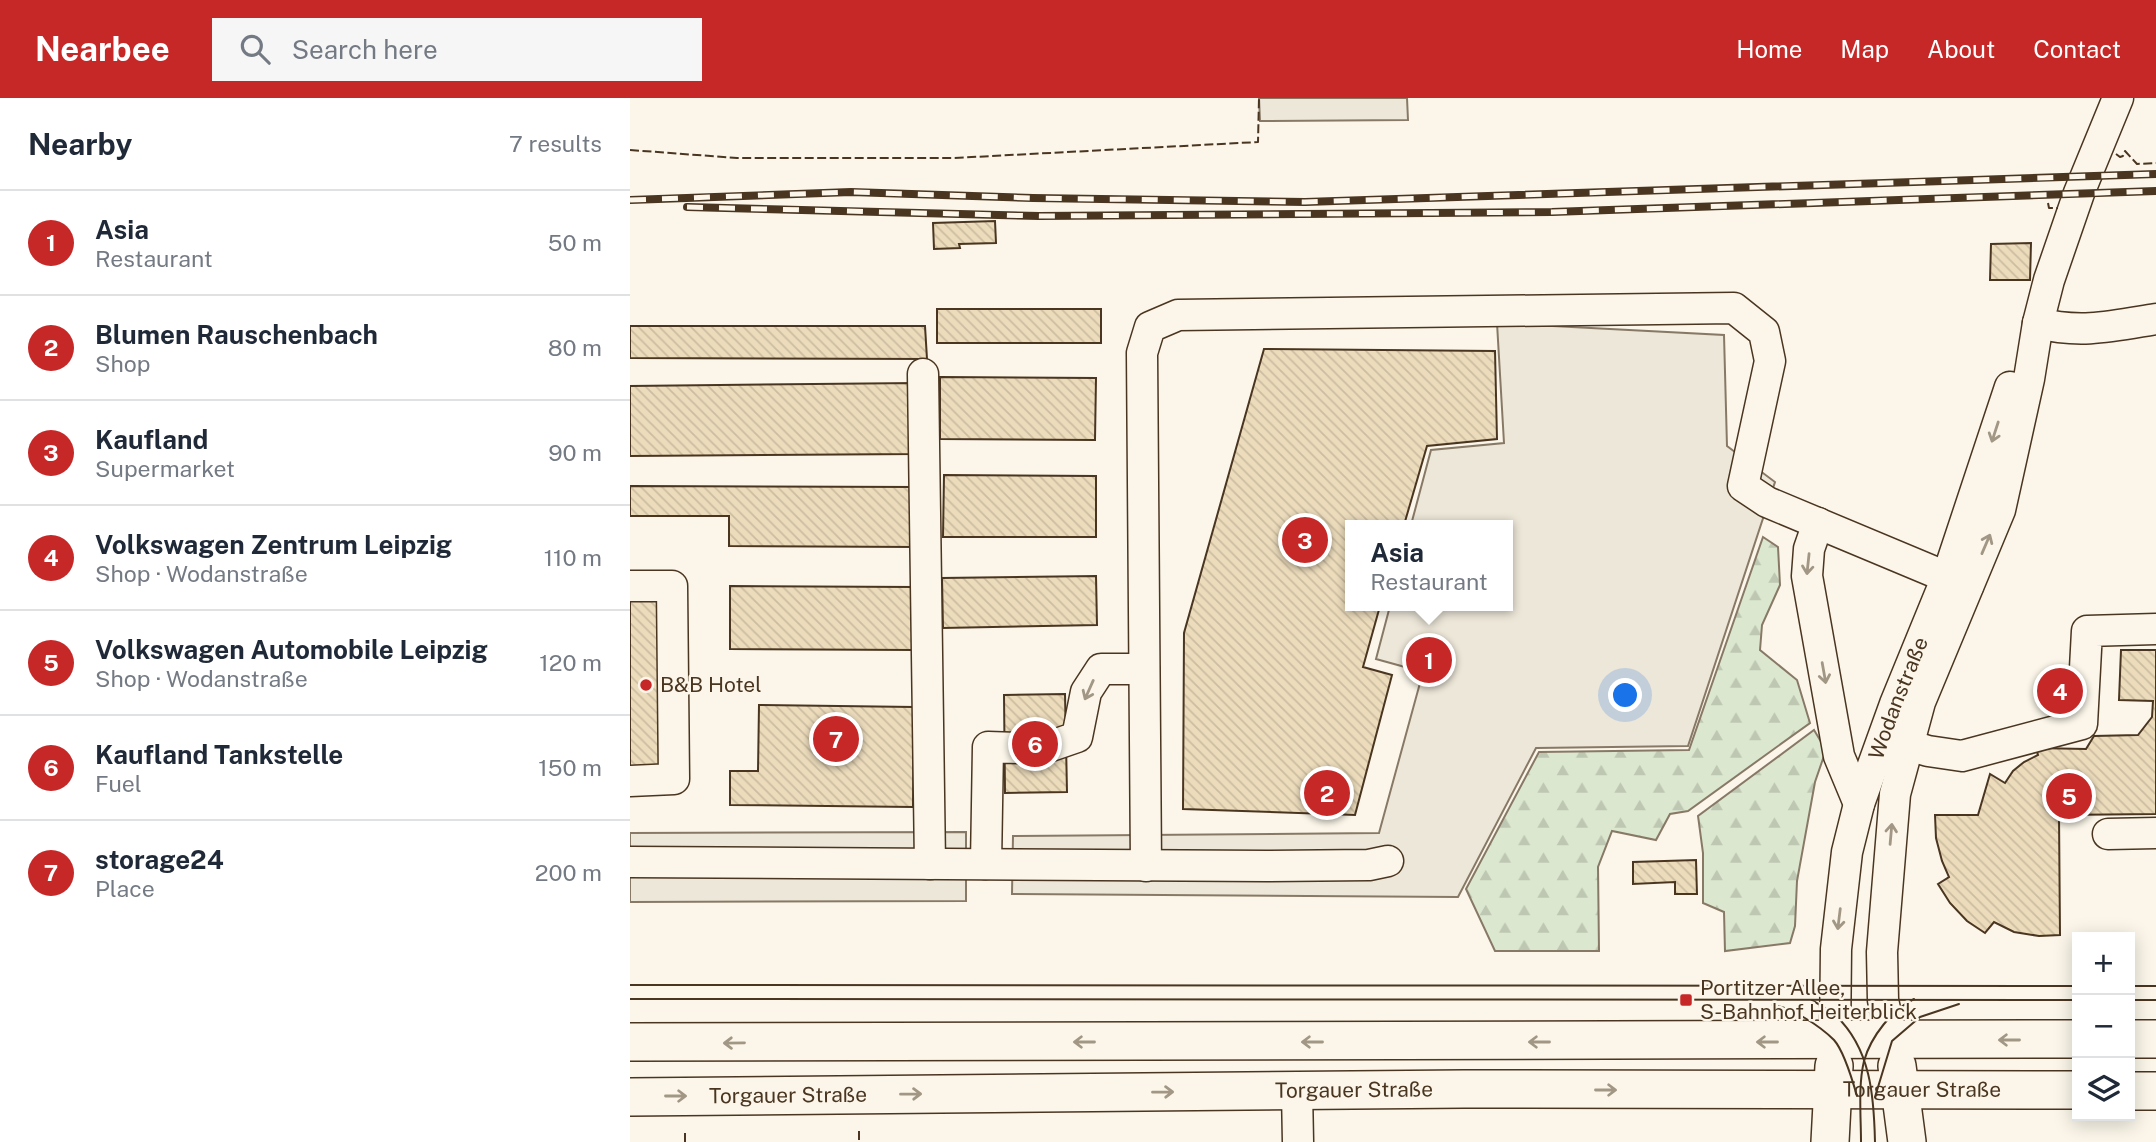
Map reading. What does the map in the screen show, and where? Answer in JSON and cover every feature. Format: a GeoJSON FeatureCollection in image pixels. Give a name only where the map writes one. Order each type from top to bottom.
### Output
{"type":"FeatureCollection","features":[{"type":"Feature","properties":{"kind":"main road"},"geometry":{"type":"LineString","coordinates":[[2135,1039],[2156,1039]]}},
{"type":"Feature","properties":{"kind":"main road"},"geometry":{"type":"LineString","coordinates":[[630,1042],[2072,1040]]}},
{"type":"Feature","properties":{"kind":"main road","name":"Wodanstraße"},"geometry":{"type":"LineString","coordinates":[[1830,1142],[1835,1041]]}},
{"type":"Feature","properties":{"kind":"main road","name":"Wodanstraße"},"geometry":{"type":"LineString","coordinates":[[1892,1041],[1902,1090],[1907,1142]]}},
{"type":"Feature","properties":{"kind":"main road","name":"Torgauer Straße"},"geometry":{"type":"LineString","coordinates":[[630,1097],[1297,1091],[2072,1090]]}},
{"type":"Feature","properties":{"kind":"main road"},"geometry":{"type":"LineString","coordinates":[[2135,1091],[2156,1091]]}},
{"type":"Feature","properties":{"kind":"street","name":"Wodanstraße"},"geometry":{"type":"LineString","coordinates":[[1892,1041],[1884,1000],[1882,952],[1895,794],[2013,377],[2038,323],[2049,280],[2079,193],[2118,98]]}},
{"type":"Feature","properties":{"kind":"street"},"geometry":{"type":"LineString","coordinates":[[1146,866],[1142,353],[1150,327],[1178,315],[1734,308],[1764,332],[1770,361],[1743,486],[1767,502],[1957,582]]}},
{"type":"Feature","properties":{"kind":"street"},"geometry":{"type":"LineString","coordinates":[[2038,323],[2078,330],[2156,319]]}},
{"type":"Feature","properties":{"kind":"street"},"geometry":{"type":"LineString","coordinates":[[923,374],[930,864]]}},
{"type":"Feature","properties":{"kind":"street"},"geometry":{"type":"LineString","coordinates":[[1818,523],[1810,549],[1807,576],[1839,755],[1859,804]]}},
{"type":"Feature","properties":{"kind":"street","name":"Wodanstraße"},"geometry":{"type":"LineString","coordinates":[[1835,1041],[1836,950],[1847,852],[1859,804],[1895,704],[1957,582]]}},
{"type":"Feature","properties":{"kind":"street"},"geometry":{"type":"LineString","coordinates":[[630,586],[672,586],[674,779],[630,781]]}},
{"type":"Feature","properties":{"kind":"street"},"geometry":{"type":"LineString","coordinates":[[1908,745],[1962,756],[2082,724],[2087,631],[2156,629]]}},
{"type":"Feature","properties":{"kind":"street"},"geometry":{"type":"LineString","coordinates":[[986,864],[988,747],[1042,750],[1077,737],[1086,692],[1101,669],[1144,669]]}},
{"type":"Feature","properties":{"kind":"street"},"geometry":{"type":"LineString","coordinates":[[2108,834],[2156,833]]}},
{"type":"Feature","properties":{"kind":"street"},"geometry":{"type":"LineString","coordinates":[[630,862],[1146,866],[1370,865],[1388,861]]}},
{"type":"Feature","properties":{"kind":"street"},"geometry":{"type":"LineString","coordinates":[[1297,1091],[1297,1142]]}},
{"type":"Feature","properties":{"kind":"green space"},"geometry":{"type":"Polygon","coordinates":[[[1763,537],[1778,547],[1780,585],[1762,625],[1760,650],[1797,680],[1810,723],[1688,811],[1670,814],[1656,840],[1612,831],[1598,867],[1599,951],[1495,951],[1466,889],[1539,752],[1689,750],[1763,537]]]}},
{"type":"Feature","properties":{"kind":"green space"},"geometry":{"type":"Polygon","coordinates":[[[1814,730],[1826,750],[1815,782],[1797,881],[1795,926],[1790,943],[1725,951],[1724,912],[1703,903],[1703,853],[1698,816],[1814,730]]]}},
{"type":"Feature","properties":{"kind":"shaded area"},"geometry":{"type":"Polygon","coordinates":[[[1259,98],[1407,98],[1408,120],[1260,121],[1259,98]]]}},
{"type":"Feature","properties":{"kind":"shaded area"},"geometry":{"type":"Polygon","coordinates":[[[1497,323],[1724,335],[1727,446],[1775,482],[1688,746],[1536,748],[1458,897],[1012,894],[1013,836],[1379,833],[1423,672],[1376,659],[1389,611],[1513,611],[1513,520],[1412,520],[1431,450],[1504,443],[1497,323]]]}},
{"type":"Feature","properties":{"kind":"shaded area"},"geometry":{"type":"Polygon","coordinates":[[[966,832],[966,901],[630,902],[630,833],[966,832]]]}},
{"type":"Feature","properties":{"kind":"building"},"geometry":{"type":"Polygon","coordinates":[[[995,221],[996,243],[959,244],[960,248],[934,249],[933,223],[995,221]]]}},
{"type":"Feature","properties":{"kind":"building"},"geometry":{"type":"Polygon","coordinates":[[[2031,243],[2030,280],[1990,280],[1991,244],[2031,243]]]}},
{"type":"Feature","properties":{"kind":"building"},"geometry":{"type":"Polygon","coordinates":[[[937,309],[1101,309],[1101,343],[937,343],[937,309]]]}},
{"type":"Feature","properties":{"kind":"building"},"geometry":{"type":"Polygon","coordinates":[[[630,326],[925,326],[927,359],[630,358],[630,326]]]}},
{"type":"Feature","properties":{"kind":"building"},"geometry":{"type":"Polygon","coordinates":[[[1264,349],[1495,351],[1497,439],[1427,446],[1405,520],[1345,520],[1345,611],[1379,611],[1363,667],[1392,675],[1355,815],[1183,809],[1184,633],[1264,349]]]}},
{"type":"Feature","properties":{"kind":"building"},"geometry":{"type":"Polygon","coordinates":[[[940,377],[1096,378],[1095,440],[940,439],[940,377]]]}},
{"type":"Feature","properties":{"kind":"building"},"geometry":{"type":"Polygon","coordinates":[[[916,383],[917,454],[630,456],[630,386],[916,383]]]}},
{"type":"Feature","properties":{"kind":"building"},"geometry":{"type":"Polygon","coordinates":[[[944,475],[1096,476],[1096,537],[943,537],[944,475]]]}},
{"type":"Feature","properties":{"kind":"building"},"geometry":{"type":"Polygon","coordinates":[[[630,486],[917,487],[917,547],[729,546],[729,516],[630,516],[630,486]]]}},
{"type":"Feature","properties":{"kind":"building"},"geometry":{"type":"Polygon","coordinates":[[[1096,576],[1097,625],[943,628],[942,578],[1096,576]]]}},
{"type":"Feature","properties":{"kind":"building"},"geometry":{"type":"Polygon","coordinates":[[[730,586],[915,587],[915,650],[730,649],[730,586]]]}},
{"type":"Feature","properties":{"kind":"building","name":"B&B Hotel"},"geometry":{"type":"Polygon","coordinates":[[[658,598],[664,771],[630,772],[630,599],[658,598]]]}},
{"type":"Feature","properties":{"kind":"building"},"geometry":{"type":"Polygon","coordinates":[[[2121,650],[2156,650],[2156,814],[2059,815],[2060,935],[2039,936],[2014,932],[1994,922],[1985,933],[1967,921],[1950,903],[1938,884],[1949,877],[1936,838],[1935,815],[1978,815],[1990,774],[2005,783],[2013,771],[2038,755],[2036,748],[2086,749],[2094,736],[2138,735],[2152,717],[2153,701],[2119,700],[2121,650]]]}},
{"type":"Feature","properties":{"kind":"building"},"geometry":{"type":"Polygon","coordinates":[[[1065,694],[1067,792],[1005,793],[1004,695],[1065,694]]]}},
{"type":"Feature","properties":{"kind":"building"},"geometry":{"type":"Polygon","coordinates":[[[759,705],[914,707],[913,807],[730,805],[730,771],[758,771],[759,705]]]}},
{"type":"Feature","properties":{"kind":"building"},"geometry":{"type":"Polygon","coordinates":[[[1696,860],[1697,894],[1675,894],[1675,882],[1633,884],[1633,862],[1696,860]]]}},
{"type":"Feature","properties":{"kind":"tram line"},"geometry":{"type":"LineString","coordinates":[[630,985],[2072,986]]}},
{"type":"Feature","properties":{"kind":"tram line"},"geometry":{"type":"LineString","coordinates":[[2135,986],[2156,986]]}},
{"type":"Feature","properties":{"kind":"tram line"},"geometry":{"type":"LineString","coordinates":[[630,999],[2072,1000]]}},
{"type":"Feature","properties":{"kind":"tram line"},"geometry":{"type":"LineString","coordinates":[[1861,1142],[1861,1081],[1867,1052],[1890,1017],[1914,999]]}},
{"type":"Feature","properties":{"kind":"tram line"},"geometry":{"type":"LineString","coordinates":[[1812,1000],[1833,1013],[1856,1042],[1868,1074],[1875,1142]]}},
{"type":"Feature","properties":{"kind":"tram line"},"geometry":{"type":"LineString","coordinates":[[2135,1000],[2156,1000]]}},
{"type":"Feature","properties":{"kind":"tram line"},"geometry":{"type":"LineString","coordinates":[[1875,1097],[1892,1041],[1920,1017],[1959,1004]]}},
{"type":"Feature","properties":{"kind":"tram line"},"geometry":{"type":"LineString","coordinates":[[1772,1005],[1788,1009],[1805,1018],[1834,1040],[1844,1058],[1857,1096]]}},
{"type":"Feature","properties":{"kind":"railway"},"geometry":{"type":"LineString","coordinates":[[630,200],[851,192],[1305,202],[2156,174]]}},
{"type":"Feature","properties":{"kind":"railway"},"geometry":{"type":"LineString","coordinates":[[687,207],[1039,216],[1552,212],[2156,191]]}},
{"type":"Feature","properties":{"kind":"fence"},"geometry":{"type":"LineString","coordinates":[[630,150],[737,158],[954,158],[1258,142],[1259,98]]}},
{"type":"Feature","properties":{"kind":"fence"},"geometry":{"type":"LineString","coordinates":[[2116,154],[2120,157],[2125,151],[2137,164],[2156,163]]}},
{"type":"Feature","properties":{"kind":"fence"},"geometry":{"type":"LineString","coordinates":[[2048,203],[2049,208],[2058,208]]}},
{"type":"Feature","properties":{"kind":"fence"},"geometry":{"type":"LineString","coordinates":[[685,1130],[685,1142]]}},
{"type":"Feature","properties":{"kind":"fence"},"geometry":{"type":"LineString","coordinates":[[859,1131],[859,1142]]}},
{"type":"Feature","properties":{"kind":"place","name":"Kaufland"},"geometry":{"type":"Point","coordinates":[1305,540]}},
{"type":"Feature","properties":{"kind":"place","name":"Asia"},"geometry":{"type":"Point","coordinates":[1429,660]}},
{"type":"Feature","properties":{"kind":"place","name":"B&B Hotel"},"geometry":{"type":"Point","coordinates":[646,685]}},
{"type":"Feature","properties":{"kind":"place","name":"Volkswagen Zentrum Leipzig"},"geometry":{"type":"Point","coordinates":[2060,691]}},
{"type":"Feature","properties":{"kind":"place","name":"storage24"},"geometry":{"type":"Point","coordinates":[836,739]}},
{"type":"Feature","properties":{"kind":"place","name":"Kaufland Tankstelle"},"geometry":{"type":"Point","coordinates":[1035,744]}},
{"type":"Feature","properties":{"kind":"place","name":"Blumen Rauschenbach"},"geometry":{"type":"Point","coordinates":[1327,793]}},
{"type":"Feature","properties":{"kind":"place","name":"Volkswagen Automobile Leipzig"},"geometry":{"type":"Point","coordinates":[2069,796]}},
{"type":"Feature","properties":{"kind":"place","name":"Portitzer Allee, S-Bahnhof Heiterblick"},"geometry":{"type":"Point","coordinates":[1686,1000]}}]}
